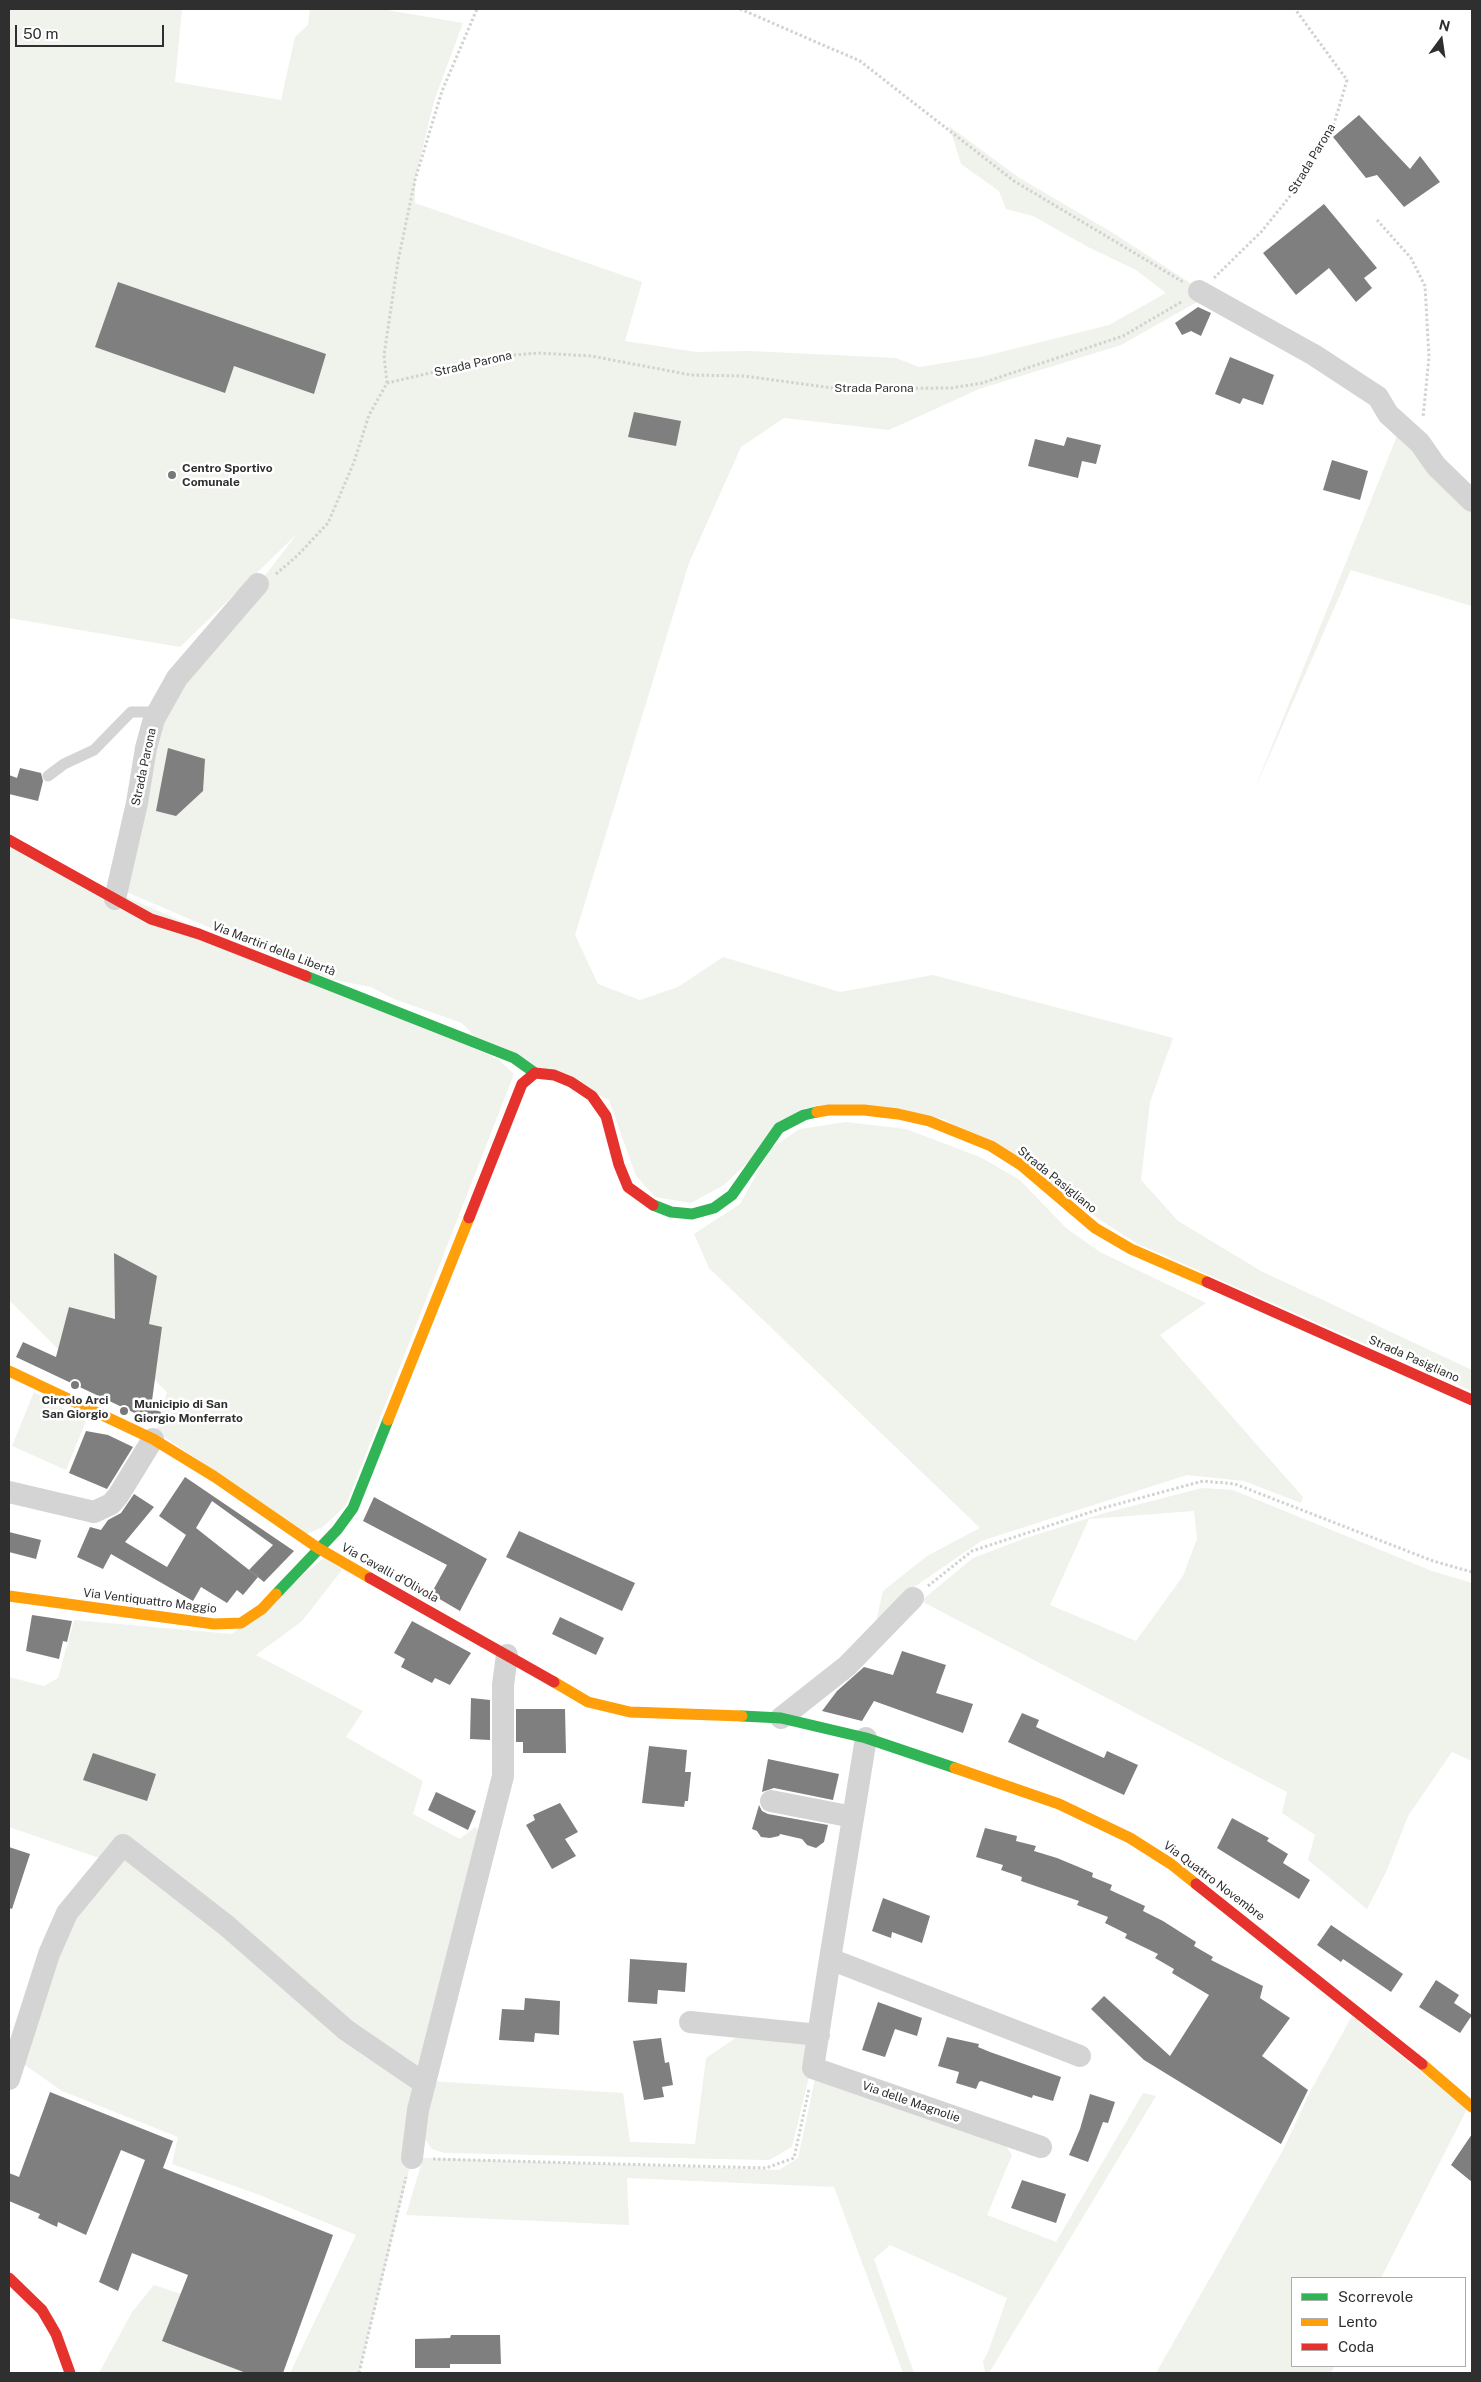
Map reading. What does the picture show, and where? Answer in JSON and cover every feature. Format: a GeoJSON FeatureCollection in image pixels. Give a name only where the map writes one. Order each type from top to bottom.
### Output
{"type":"FeatureCollection","features":[{"type":"Feature","properties":{"kind":"street"},"geometry":{"type":"LineString","coordinates":[[1199,291],[1347,375],[1378,397],[1388,414],[1420,443],[1436,466],[1472,501]]}},
{"type":"Feature","properties":{"kind":"street","name":"Strada Parona"},"geometry":{"type":"LineString","coordinates":[[115,899],[137,803],[146,748],[158,712],[177,678],[258,584]]}},
{"type":"Feature","properties":{"kind":"street","name":"Via Martiri della Libertà"},"geometry":{"type":"LineString","coordinates":[[9,840],[151,919],[199,934],[514,1058],[524,1063],[535,1073]]}},
{"type":"Feature","properties":{"kind":"street","name":"Strada Pasigliano"},"geometry":{"type":"LineString","coordinates":[[535,1073],[554,1075],[571,1082],[592,1096],[606,1116],[619,1165],[628,1187],[647,1202],[671,1212],[692,1214],[714,1208],[732,1195],[780,1128],[804,1115],[829,1110],[864,1110],[898,1114],[945,1127],[991,1146],[1021,1165],[1095,1228],[1131,1249],[1472,1400]]}},
{"type":"Feature","properties":{"kind":"street","name":"Via Ventiquattro Maggio"},"geometry":{"type":"LineString","coordinates":[[9,1596],[214,1624],[241,1622],[262,1609],[337,1530],[353,1508],[522,1084],[535,1073]]}},
{"type":"Feature","properties":{"kind":"street","name":"Via Cavalli d'Olivola"},"geometry":{"type":"LineString","coordinates":[[10,1371],[153,1439],[215,1477],[318,1548],[588,1702],[606,1708],[630,1712],[781,1718]]}},
{"type":"Feature","properties":{"kind":"street"},"geometry":{"type":"LineString","coordinates":[[9,1492],[94,1512],[111,1504],[118,1496],[153,1439]]}},
{"type":"Feature","properties":{"kind":"street"},"geometry":{"type":"LineString","coordinates":[[781,1718],[846,1666],[913,1598]]}},
{"type":"Feature","properties":{"kind":"street"},"geometry":{"type":"LineString","coordinates":[[412,2158],[418,2110],[503,1776],[503,1685],[507,1655]]}},
{"type":"Feature","properties":{"kind":"street","name":"Via Quattro Novembre"},"geometry":{"type":"LineString","coordinates":[[781,1718],[866,1738],[1059,1804],[1130,1838],[1171,1864],[1234,1912],[1414,2057],[1472,2107]]}},
{"type":"Feature","properties":{"kind":"street"},"geometry":{"type":"LineString","coordinates":[[813,2068],[866,1738]]}},
{"type":"Feature","properties":{"kind":"street"},"geometry":{"type":"LineString","coordinates":[[772,1801],[853,1817]]}},
{"type":"Feature","properties":{"kind":"street"},"geometry":{"type":"LineString","coordinates":[[9,2079],[49,1954],[67,1913],[123,1845],[227,1926],[346,2030],[425,2084]]}},
{"type":"Feature","properties":{"kind":"street"},"geometry":{"type":"LineString","coordinates":[[830,1959],[1080,2056]]}},
{"type":"Feature","properties":{"kind":"street"},"geometry":{"type":"LineString","coordinates":[[690,2022],[819,2035]]}},
{"type":"Feature","properties":{"kind":"street","name":"Via delle Magnolie"},"geometry":{"type":"LineString","coordinates":[[813,2068],[1041,2147]]}},
{"type":"Feature","properties":{"kind":"street"},"geometry":{"type":"LineString","coordinates":[[9,2278],[42,2310],[56,2334],[70,2373]]}},
{"type":"Feature","properties":{"kind":"lane"},"geometry":{"type":"LineString","coordinates":[[48,776],[64,764],[94,750],[132,712],[158,712]]}},
{"type":"Feature","properties":{"kind":"path"},"geometry":{"type":"LineString","coordinates":[[258,584],[277,574],[328,523],[354,462],[369,415],[387,383],[384,355],[398,261],[415,180],[442,91],[477,9]]}},
{"type":"Feature","properties":{"kind":"path"},"geometry":{"type":"LineString","coordinates":[[740,9],[860,62],[1014,181],[1199,291]]}},
{"type":"Feature","properties":{"kind":"path","name":"Strada Parona"},"geometry":{"type":"LineString","coordinates":[[387,383],[503,356],[538,353],[590,356],[691,375],[744,376],[840,390],[951,388],[982,383],[1123,336],[1145,325],[1199,291],[1226,268],[1262,231],[1300,185],[1334,124],[1348,80],[1295,9]]}},
{"type":"Feature","properties":{"kind":"path"},"geometry":{"type":"LineString","coordinates":[[1378,220],[1411,258],[1425,286],[1429,357],[1420,443]]}},
{"type":"Feature","properties":{"kind":"path"},"geometry":{"type":"LineString","coordinates":[[913,1598],[972,1551],[1102,1508],[1203,1481],[1235,1484],[1434,1561],[1472,1572]]}},
{"type":"Feature","properties":{"kind":"path"},"geometry":{"type":"LineString","coordinates":[[359,2373],[412,2158],[766,2168],[794,2158],[813,2068]]}},
{"type":"Feature","properties":{"kind":"shaded area"},"geometry":{"type":"Polygon","coordinates":[[[9,9],[182,9],[175,82],[281,100],[295,37],[308,25],[310,9],[381,9],[463,23],[434,101],[415,180],[415,203],[642,282],[625,341],[696,352],[749,351],[896,358],[919,367],[981,357],[1109,325],[1166,293],[1136,270],[1088,247],[1033,216],[1006,209],[999,191],[961,164],[949,126],[1018,177],[1113,233],[1195,286],[1199,301],[1121,345],[979,389],[889,430],[784,418],[741,447],[689,563],[575,935],[598,984],[640,1000],[678,987],[723,957],[840,992],[933,975],[1173,1038],[1150,1102],[1141,1180],[1178,1221],[1261,1271],[1472,1370],[1472,1391],[1136,1243],[944,1119],[805,1108],[724,1185],[691,1203],[655,1197],[636,1176],[609,1100],[477,1039],[462,1023],[394,999],[371,987],[330,979],[124,891],[154,719],[297,534],[180,647],[9,618],[9,9]]]}},
{"type":"Feature","properties":{"kind":"shaded area"},"geometry":{"type":"Polygon","coordinates":[[[1401,426],[1472,501],[1472,606],[1351,570],[1253,793],[1401,426]]]}},
{"type":"Feature","properties":{"kind":"shaded area"},"geometry":{"type":"Polygon","coordinates":[[[9,846],[498,1059],[514,1074],[346,1505],[323,1527],[306,1534],[156,1431],[167,1392],[155,1380],[149,1324],[157,1276],[114,1253],[115,1319],[69,1307],[58,1349],[9,1300],[9,846]]]}},
{"type":"Feature","properties":{"kind":"shaded area"},"geometry":{"type":"Polygon","coordinates":[[[846,1122],[906,1129],[980,1157],[1020,1180],[1066,1228],[1100,1252],[1206,1303],[1160,1335],[1303,1497],[1301,1503],[1244,1481],[1187,1475],[981,1541],[907,1592],[875,1626],[883,1591],[927,1556],[980,1528],[709,1268],[694,1234],[740,1204],[771,1148],[800,1129],[846,1122]]]}},
{"type":"Feature","properties":{"kind":"shaded area"},"geometry":{"type":"Polygon","coordinates":[[[34,1392],[86,1421],[66,1470],[12,1446],[34,1392]]]}},
{"type":"Feature","properties":{"kind":"shaded area"},"geometry":{"type":"Polygon","coordinates":[[[1202,1488],[1233,1490],[1432,1571],[1472,1583],[1472,1761],[1452,1752],[1408,1816],[1387,1870],[1367,1909],[1308,1860],[1315,1835],[1282,1813],[1287,1792],[921,1601],[973,1558],[1026,1538],[1105,1513],[1202,1488]],[[1194,1511],[1089,1519],[1050,1605],[1136,1641],[1183,1576],[1197,1539],[1194,1511]]]}},
{"type":"Feature","properties":{"kind":"shaded area"},"geometry":{"type":"Polygon","coordinates":[[[325,1557],[342,1570],[302,1621],[256,1655],[363,1711],[346,1737],[423,1781],[413,1814],[460,1839],[475,1827],[483,1834],[412,2158],[359,2373],[290,2373],[356,2235],[257,2194],[172,2164],[178,2137],[62,2091],[15,2058],[49,1954],[105,1860],[9,1827],[9,1677],[44,1686],[58,1678],[74,1620],[232,1634],[325,1557]]]}},
{"type":"Feature","properties":{"kind":"shaded area"},"geometry":{"type":"Polygon","coordinates":[[[1352,2016],[1467,2109],[1382,2277],[1291,2277],[1291,2367],[1334,2367],[1331,2373],[1156,2373],[1283,2150],[1311,2090],[1352,2016]]]}},
{"type":"Feature","properties":{"kind":"shaded area"},"geometry":{"type":"Polygon","coordinates":[[[746,2031],[819,2035],[792,2147],[769,2160],[444,2153],[432,2149],[419,2131],[431,2081],[623,2093],[630,2142],[695,2144],[706,2058],[746,2031]]]}},
{"type":"Feature","properties":{"kind":"shaded area"},"geometry":{"type":"Polygon","coordinates":[[[816,2074],[1002,2140],[1012,2155],[987,2215],[1056,2242],[1143,2093],[1156,2096],[989,2373],[985,2373],[983,2361],[1007,2298],[890,2245],[874,2259],[914,2373],[903,2373],[834,2187],[627,2178],[629,2225],[406,2215],[423,2158],[779,2170],[798,2158],[816,2074]]]}},
{"type":"Feature","properties":{"kind":"shaded area"},"geometry":{"type":"Polygon","coordinates":[[[154,2285],[181,2294],[162,2341],[246,2373],[99,2373],[132,2312],[154,2285]]]}},
{"type":"Feature","properties":{"kind":"building"},"geometry":{"type":"Polygon","coordinates":[[[1359,115],[1410,169],[1420,156],[1440,182],[1404,207],[1377,175],[1366,178],[1333,137],[1359,115]]]}},
{"type":"Feature","properties":{"kind":"building"},"geometry":{"type":"Polygon","coordinates":[[[1324,204],[1377,268],[1364,278],[1372,288],[1356,302],[1329,268],[1296,295],[1263,253],[1324,204]]]}},
{"type":"Feature","properties":{"kind":"building"},"geometry":{"type":"Polygon","coordinates":[[[118,282],[326,354],[314,394],[234,366],[225,393],[95,347],[118,282]]]}},
{"type":"Feature","properties":{"kind":"building"},"geometry":{"type":"Polygon","coordinates":[[[1198,307],[1211,313],[1201,336],[1191,331],[1182,335],[1175,323],[1198,307]]]}},
{"type":"Feature","properties":{"kind":"building"},"geometry":{"type":"Polygon","coordinates":[[[1230,357],[1274,375],[1263,405],[1243,398],[1240,404],[1215,394],[1230,357]]]}},
{"type":"Feature","properties":{"kind":"building"},"geometry":{"type":"Polygon","coordinates":[[[634,412],[681,421],[676,446],[628,437],[634,412]]]}},
{"type":"Feature","properties":{"kind":"building"},"geometry":{"type":"Polygon","coordinates":[[[1067,437],[1101,445],[1096,464],[1082,461],[1078,478],[1028,466],[1035,439],[1064,446],[1067,437]]]}},
{"type":"Feature","properties":{"kind":"building"},"geometry":{"type":"Polygon","coordinates":[[[1332,460],[1368,471],[1360,500],[1323,490],[1332,460]]]}},
{"type":"Feature","properties":{"kind":"building"},"geometry":{"type":"Polygon","coordinates":[[[168,748],[205,759],[203,791],[176,816],[156,811],[168,748]]]}},
{"type":"Feature","properties":{"kind":"building"},"geometry":{"type":"Polygon","coordinates":[[[20,768],[41,773],[43,781],[38,801],[9,794],[9,775],[17,778],[20,768]]]}},
{"type":"Feature","properties":{"kind":"building"},"geometry":{"type":"Polygon","coordinates":[[[114,1253],[157,1276],[149,1324],[162,1327],[151,1408],[161,1412],[158,1424],[16,1357],[23,1342],[56,1357],[69,1307],[115,1319],[114,1253]]]}},
{"type":"Feature","properties":{"kind":"building"},"geometry":{"type":"Polygon","coordinates":[[[86,1431],[108,1435],[133,1447],[107,1489],[69,1473],[86,1431]]]}},
{"type":"Feature","properties":{"kind":"building"},"geometry":{"type":"Polygon","coordinates":[[[185,1477],[294,1551],[264,1582],[258,1577],[243,1595],[237,1590],[227,1603],[201,1587],[193,1601],[111,1554],[103,1569],[77,1557],[90,1527],[101,1530],[108,1520],[121,1513],[134,1494],[154,1507],[125,1542],[167,1567],[186,1535],[159,1516],[185,1477]],[[212,1501],[196,1528],[249,1570],[273,1545],[212,1501]]]}},
{"type":"Feature","properties":{"kind":"building"},"geometry":{"type":"Polygon","coordinates":[[[374,1497],[487,1559],[460,1611],[431,1594],[447,1565],[363,1521],[374,1497]]]}},
{"type":"Feature","properties":{"kind":"building"},"geometry":{"type":"Polygon","coordinates":[[[519,1531],[635,1583],[622,1611],[506,1557],[519,1531]]]}},
{"type":"Feature","properties":{"kind":"building"},"geometry":{"type":"Polygon","coordinates":[[[9,1532],[41,1540],[36,1559],[9,1552],[9,1532]]]}},
{"type":"Feature","properties":{"kind":"building"},"geometry":{"type":"Polygon","coordinates":[[[32,1615],[72,1621],[67,1642],[63,1641],[59,1659],[26,1651],[32,1615]]]}},
{"type":"Feature","properties":{"kind":"building"},"geometry":{"type":"Polygon","coordinates":[[[560,1617],[604,1638],[596,1655],[552,1634],[560,1617]]]}},
{"type":"Feature","properties":{"kind":"building"},"geometry":{"type":"Polygon","coordinates":[[[412,1621],[471,1653],[450,1685],[435,1678],[432,1683],[401,1667],[405,1659],[394,1653],[412,1621]]]}},
{"type":"Feature","properties":{"kind":"building"},"geometry":{"type":"Polygon","coordinates":[[[902,1651],[946,1665],[936,1693],[973,1704],[963,1733],[874,1701],[862,1721],[822,1711],[837,1691],[864,1667],[893,1675],[902,1651]]]}},
{"type":"Feature","properties":{"kind":"building"},"geometry":{"type":"Polygon","coordinates":[[[471,1698],[490,1700],[490,1740],[470,1739],[471,1698]]]}},
{"type":"Feature","properties":{"kind":"building"},"geometry":{"type":"Polygon","coordinates":[[[516,1709],[565,1709],[566,1753],[523,1753],[523,1742],[516,1742],[516,1709]]]}},
{"type":"Feature","properties":{"kind":"building"},"geometry":{"type":"Polygon","coordinates":[[[1022,1713],[1039,1720],[1036,1727],[1104,1758],[1107,1751],[1138,1765],[1124,1795],[1008,1742],[1022,1713]]]}},
{"type":"Feature","properties":{"kind":"building"},"geometry":{"type":"Polygon","coordinates":[[[649,1746],[687,1750],[685,1772],[691,1772],[688,1801],[685,1801],[684,1807],[642,1803],[649,1746]]]}},
{"type":"Feature","properties":{"kind":"building"},"geometry":{"type":"Polygon","coordinates":[[[93,1753],[156,1774],[147,1801],[83,1780],[93,1753]]]}},
{"type":"Feature","properties":{"kind":"building"},"geometry":{"type":"Polygon","coordinates":[[[768,1759],[839,1774],[833,1800],[774,1788],[762,1792],[768,1759]]]}},
{"type":"Feature","properties":{"kind":"building"},"geometry":{"type":"Polygon","coordinates":[[[436,1792],[476,1811],[468,1830],[428,1810],[436,1792]]]}},
{"type":"Feature","properties":{"kind":"building"},"geometry":{"type":"Polygon","coordinates":[[[560,1803],[578,1832],[565,1839],[576,1856],[552,1869],[526,1825],[535,1820],[533,1815],[560,1803]]]}},
{"type":"Feature","properties":{"kind":"building"},"geometry":{"type":"Polygon","coordinates":[[[759,1805],[762,1811],[768,1814],[828,1825],[824,1842],[816,1848],[807,1845],[802,1839],[780,1834],[770,1838],[761,1837],[757,1831],[752,1829],[759,1805]]]}},
{"type":"Feature","properties":{"kind":"building"},"geometry":{"type":"Polygon","coordinates":[[[1232,1818],[1269,1838],[1267,1841],[1288,1854],[1283,1863],[1310,1880],[1299,1899],[1217,1848],[1232,1818]]]}},
{"type":"Feature","properties":{"kind":"building"},"geometry":{"type":"Polygon","coordinates":[[[985,1828],[1017,1836],[1016,1841],[1036,1846],[1034,1851],[1093,1873],[1092,1877],[1112,1885],[1110,1890],[1145,1906],[1143,1911],[1196,1942],[1194,1946],[1213,1957],[1211,1960],[1263,1986],[1260,1998],[1290,2018],[1262,2056],[1308,2090],[1281,2144],[1144,2060],[1091,2009],[1104,1996],[1170,2056],[1209,1995],[1172,1973],[1174,1969],[1155,1958],[1158,1954],[1125,1938],[1127,1934],[1105,1923],[1108,1917],[1077,1905],[1079,1901],[1021,1881],[1022,1877],[1001,1870],[1003,1865],[976,1857],[985,1828]]]}},
{"type":"Feature","properties":{"kind":"building"},"geometry":{"type":"Polygon","coordinates":[[[9,1847],[30,1854],[12,1909],[9,1908],[9,1847]]]}},
{"type":"Feature","properties":{"kind":"building"},"geometry":{"type":"Polygon","coordinates":[[[883,1898],[930,1916],[922,1943],[892,1932],[891,1938],[872,1931],[883,1898]]]}},
{"type":"Feature","properties":{"kind":"building"},"geometry":{"type":"Polygon","coordinates":[[[1331,1925],[1403,1974],[1391,1992],[1343,1959],[1341,1962],[1317,1945],[1331,1925]]]}},
{"type":"Feature","properties":{"kind":"building"},"geometry":{"type":"Polygon","coordinates":[[[630,1959],[687,1963],[685,1992],[658,1990],[657,2004],[628,2002],[630,1959]]]}},
{"type":"Feature","properties":{"kind":"building"},"geometry":{"type":"Polygon","coordinates":[[[1436,1980],[1459,1995],[1454,2003],[1472,2015],[1460,2033],[1419,2007],[1436,1980]]]}},
{"type":"Feature","properties":{"kind":"building"},"geometry":{"type":"Polygon","coordinates":[[[525,1998],[560,2001],[559,2035],[535,2033],[534,2042],[499,2040],[502,2009],[524,2010],[525,1998]]]}},
{"type":"Feature","properties":{"kind":"building"},"geometry":{"type":"Polygon","coordinates":[[[878,2002],[922,2018],[917,2036],[895,2029],[885,2057],[862,2050],[878,2002]]]}},
{"type":"Feature","properties":{"kind":"building"},"geometry":{"type":"Polygon","coordinates":[[[947,2037],[979,2044],[978,2047],[990,2052],[1061,2077],[1053,2101],[1033,2095],[1032,2098],[981,2081],[976,2089],[956,2083],[959,2072],[938,2066],[947,2037]]]}},
{"type":"Feature","properties":{"kind":"building"},"geometry":{"type":"Polygon","coordinates":[[[661,2038],[665,2063],[669,2062],[673,2085],[662,2087],[664,2097],[644,2100],[633,2041],[661,2038]]]}},
{"type":"Feature","properties":{"kind":"building"},"geometry":{"type":"Polygon","coordinates":[[[50,2092],[173,2141],[163,2168],[333,2235],[283,2373],[246,2373],[162,2341],[188,2275],[132,2253],[118,2291],[99,2282],[145,2160],[121,2150],[86,2235],[58,2222],[57,2227],[38,2218],[40,2214],[9,2201],[9,2173],[19,2177],[50,2092]]]}},
{"type":"Feature","properties":{"kind":"building"},"geometry":{"type":"Polygon","coordinates":[[[1090,2094],[1115,2102],[1108,2123],[1103,2122],[1088,2162],[1069,2155],[1080,2129],[1090,2094]]]}},
{"type":"Feature","properties":{"kind":"building"},"geometry":{"type":"Polygon","coordinates":[[[1472,2134],[1472,2182],[1451,2165],[1472,2134]]]}},
{"type":"Feature","properties":{"kind":"building"},"geometry":{"type":"Polygon","coordinates":[[[1022,2180],[1066,2194],[1056,2223],[1011,2208],[1022,2180]]]}},
{"type":"Feature","properties":{"kind":"building"},"geometry":{"type":"Polygon","coordinates":[[[451,2335],[500,2335],[501,2364],[450,2364],[450,2368],[415,2368],[415,2339],[450,2338],[451,2335]]]}},
{"type":"Feature","properties":{"kind":"traffic: fast"},"geometry":{"type":"LineString","coordinates":[[306,976],[514,1058],[535,1073]]}},
{"type":"Feature","properties":{"kind":"traffic: fast"},"geometry":{"type":"LineString","coordinates":[[653,1205],[671,1212],[692,1214],[714,1208],[732,1195],[779,1128],[804,1115],[817,1112]]}},
{"type":"Feature","properties":{"kind":"traffic: fast"},"geometry":{"type":"LineString","coordinates":[[276,1594],[337,1530],[353,1508],[388,1420]]}},
{"type":"Feature","properties":{"kind":"traffic: fast"},"geometry":{"type":"LineString","coordinates":[[742,1716],[781,1718],[866,1738],[955,1768]]}},
{"type":"Feature","properties":{"kind":"traffic: slow"},"geometry":{"type":"LineString","coordinates":[[817,1112],[864,1110],[898,1114],[929,1121],[991,1146],[1021,1165],[1095,1228],[1131,1249],[1207,1282]]}},
{"type":"Feature","properties":{"kind":"traffic: slow"},"geometry":{"type":"LineString","coordinates":[[388,1420],[469,1218]]}},
{"type":"Feature","properties":{"kind":"traffic: slow"},"geometry":{"type":"LineString","coordinates":[[9,1371],[153,1439],[215,1477],[318,1548],[370,1578]]}},
{"type":"Feature","properties":{"kind":"traffic: slow"},"geometry":{"type":"LineString","coordinates":[[9,1596],[214,1624],[241,1623],[262,1609],[276,1594]]}},
{"type":"Feature","properties":{"kind":"traffic: slow"},"geometry":{"type":"LineString","coordinates":[[554,1682],[588,1702],[630,1712],[742,1716]]}},
{"type":"Feature","properties":{"kind":"traffic: slow"},"geometry":{"type":"LineString","coordinates":[[955,1768],[1059,1804],[1130,1838],[1171,1864],[1196,1884]]}},
{"type":"Feature","properties":{"kind":"traffic: slow"},"geometry":{"type":"LineString","coordinates":[[1422,2064],[1472,2107]]}},
{"type":"Feature","properties":{"kind":"traffic: jam"},"geometry":{"type":"LineString","coordinates":[[9,840],[151,919],[199,934],[306,976]]}},
{"type":"Feature","properties":{"kind":"traffic: jam"},"geometry":{"type":"LineString","coordinates":[[535,1073],[554,1075],[571,1082],[592,1096],[606,1116],[619,1165],[628,1187],[653,1205]]}},
{"type":"Feature","properties":{"kind":"traffic: jam"},"geometry":{"type":"LineString","coordinates":[[469,1218],[522,1084],[535,1073]]}},
{"type":"Feature","properties":{"kind":"traffic: jam"},"geometry":{"type":"LineString","coordinates":[[1207,1282],[1472,1400]]}},
{"type":"Feature","properties":{"kind":"traffic: jam"},"geometry":{"type":"LineString","coordinates":[[370,1578],[554,1682]]}},
{"type":"Feature","properties":{"kind":"traffic: jam"},"geometry":{"type":"LineString","coordinates":[[1196,1884],[1422,2064]]}},
{"type":"Feature","properties":{"kind":"traffic: jam"},"geometry":{"type":"LineString","coordinates":[[9,2278],[42,2310],[56,2334],[70,2373]]}},
{"type":"Feature","properties":{"kind":"place","name":"Centro Sportivo Comunale"},"geometry":{"type":"Point","coordinates":[172,475]}},
{"type":"Feature","properties":{"kind":"place","name":"Circolo Arci San Giorgio"},"geometry":{"type":"Point","coordinates":[75,1385]}},
{"type":"Feature","properties":{"kind":"place","name":"Municipio di San Giorgio Monferrato"},"geometry":{"type":"Point","coordinates":[124,1411]}}]}
